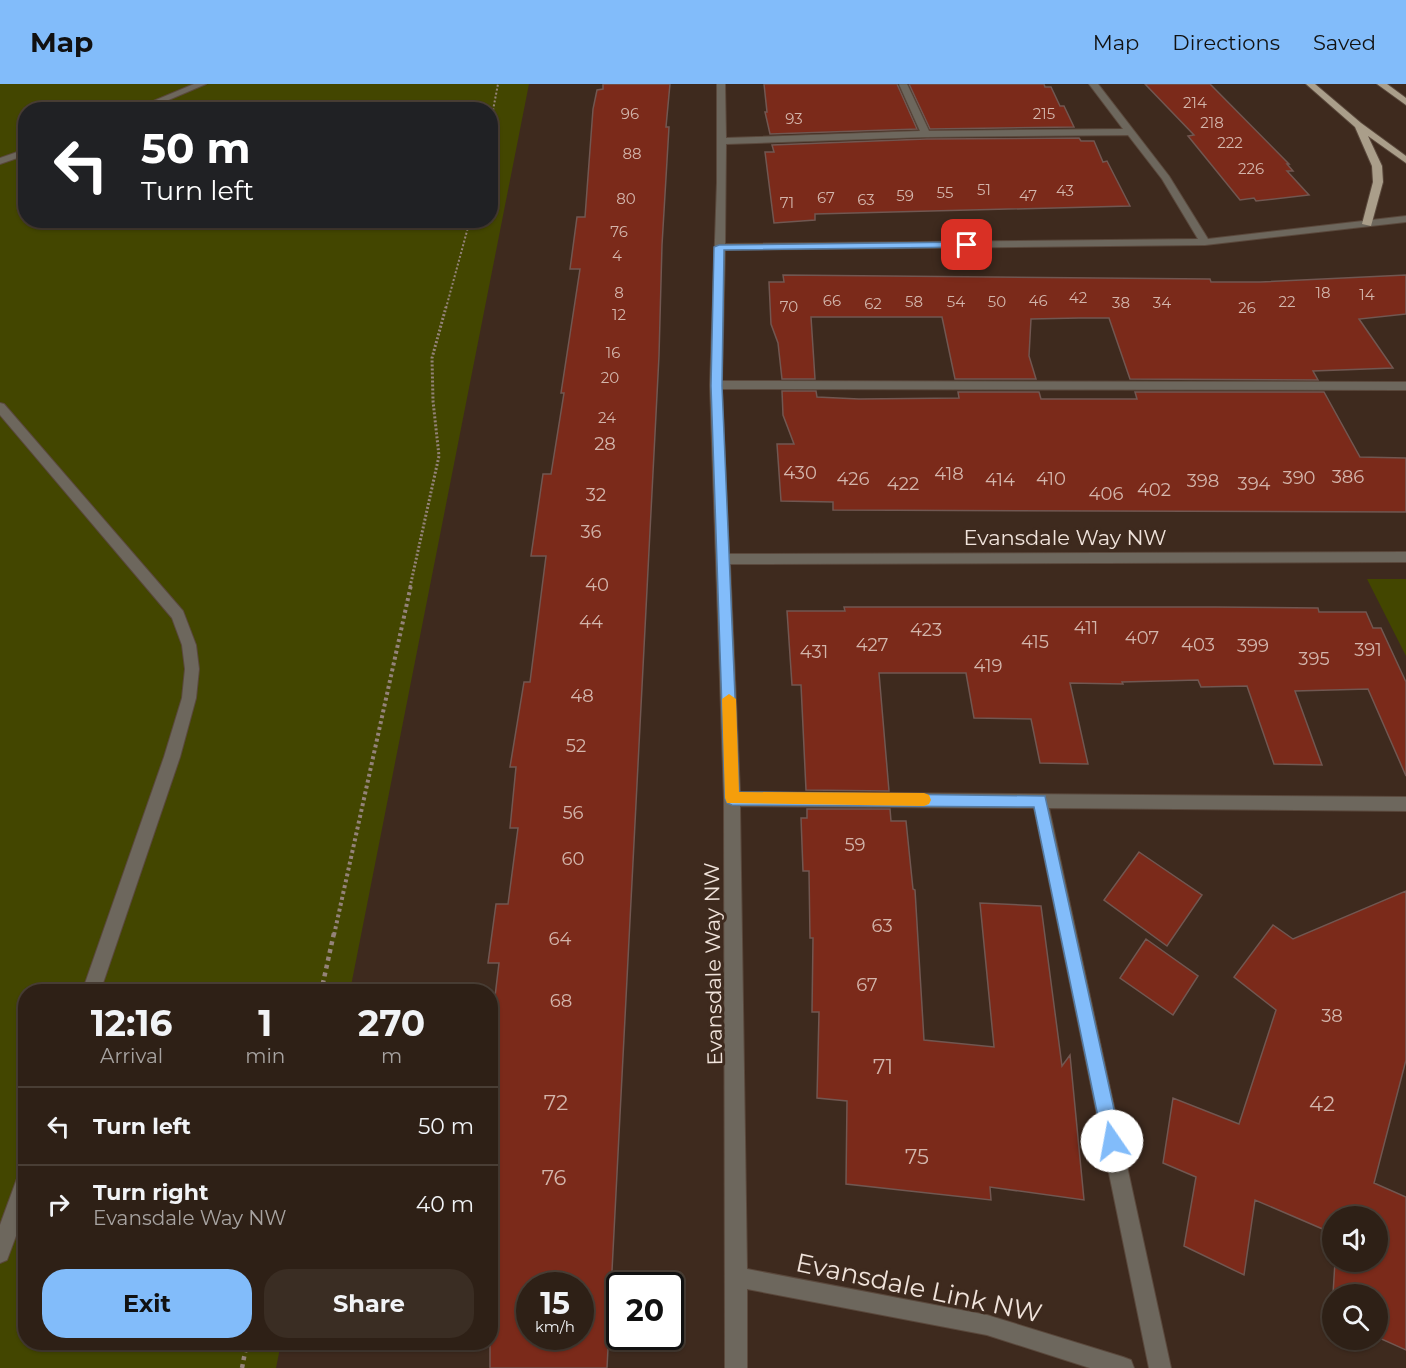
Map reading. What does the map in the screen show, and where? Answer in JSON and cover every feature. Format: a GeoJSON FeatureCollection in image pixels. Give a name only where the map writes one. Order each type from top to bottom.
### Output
{"type":"FeatureCollection","features":[{"type":"Feature","properties":{"kind":"main road"},"geometry":{"type":"LineString","coordinates":[[1310,84],[1358,125],[1406,160]]}},
{"type":"Feature","properties":{"kind":"main road"},"geometry":{"type":"LineString","coordinates":[[1381,84],[1406,102]]}},
{"type":"Feature","properties":{"kind":"main road"},"geometry":{"type":"LineString","coordinates":[[1358,125],[1377,165],[1378,182],[1366,224]]}},
{"type":"Feature","properties":{"kind":"street"},"geometry":{"type":"LineString","coordinates":[[156,102],[202,84]]}},
{"type":"Feature","properties":{"kind":"street","name":"Evansdale Way NW"},"geometry":{"type":"LineString","coordinates":[[721,84],[722,182],[716,386],[732,798],[737,1277],[735,1368]]}},
{"type":"Feature","properties":{"kind":"street"},"geometry":{"type":"LineString","coordinates":[[903,84],[926,134]]}},
{"type":"Feature","properties":{"kind":"street"},"geometry":{"type":"LineString","coordinates":[[1093,84],[1166,178],[1205,242]]}},
{"type":"Feature","properties":{"kind":"street"},"geometry":{"type":"LineString","coordinates":[[720,141],[926,134],[1130,132]]}},
{"type":"Feature","properties":{"kind":"street"},"geometry":{"type":"LineString","coordinates":[[0,161],[18,155]]}},
{"type":"Feature","properties":{"kind":"street"},"geometry":{"type":"LineString","coordinates":[[719,247],[1205,242],[1406,219]]}},
{"type":"Feature","properties":{"kind":"street"},"geometry":{"type":"LineString","coordinates":[[716,386],[1406,386]]}},
{"type":"Feature","properties":{"kind":"street"},"geometry":{"type":"LineString","coordinates":[[0,407],[178,615],[189,645],[192,669],[189,698],[172,757],[94,984]]}},
{"type":"Feature","properties":{"kind":"street","name":"Evansdale Way NW"},"geometry":{"type":"LineString","coordinates":[[724,559],[1406,557]]}},
{"type":"Feature","properties":{"kind":"street"},"geometry":{"type":"LineString","coordinates":[[732,798],[1406,804]]}},
{"type":"Feature","properties":{"kind":"street"},"geometry":{"type":"LineString","coordinates":[[1040,801],[1160,1368]]}},
{"type":"Feature","properties":{"kind":"street"},"geometry":{"type":"LineString","coordinates":[[0,1253],[18,1202]]}},
{"type":"Feature","properties":{"kind":"street","name":"Evansdale Link NW"},"geometry":{"type":"LineString","coordinates":[[737,1277],[987,1325],[1123,1368]]}},
{"type":"Feature","properties":{"kind":"path"},"geometry":{"type":"LineString","coordinates":[[495,102],[498,84]]}},
{"type":"Feature","properties":{"kind":"path"},"geometry":{"type":"LineString","coordinates":[[323,984],[439,456],[432,400],[432,358],[468,228]]}},
{"type":"Feature","properties":{"kind":"path"},"geometry":{"type":"LineString","coordinates":[[242,1368],[246,1350]]}},
{"type":"Feature","properties":{"kind":"shaded area"},"geometry":{"type":"Polygon","coordinates":[[[0,84],[529,84],[351,984],[18,984],[18,1350],[280,1350],[276,1368],[0,1368],[0,84]]]}},
{"type":"Feature","properties":{"kind":"shaded area"},"geometry":{"type":"Polygon","coordinates":[[[1367,579],[1406,579],[1406,656],[1367,579]]]}},
{"type":"Feature","properties":{"kind":"building"},"geometry":{"type":"Polygon","coordinates":[[[603,84],[670,84],[666,127],[669,127],[662,245],[659,356],[612,1272],[606,1272],[607,1368],[490,1368],[490,1350],[498,1350],[496,984],[499,963],[488,963],[496,904],[508,904],[518,828],[510,828],[516,767],[510,767],[524,682],[530,682],[546,556],[531,556],[543,474],[551,474],[564,393],[561,393],[580,269],[570,269],[577,217],[585,217],[593,109],[597,90],[603,89],[603,84]]]}},
{"type":"Feature","properties":{"kind":"building"},"geometry":{"type":"Polygon","coordinates":[[[764,84],[897,84],[917,129],[770,134],[765,112],[767,112],[764,84]]]}},
{"type":"Feature","properties":{"kind":"building"},"geometry":{"type":"Polygon","coordinates":[[[909,84],[1044,84],[1045,87],[1051,87],[1074,127],[930,129],[909,84]]]}},
{"type":"Feature","properties":{"kind":"building"},"geometry":{"type":"Polygon","coordinates":[[[1145,84],[1210,84],[1289,164],[1287,164],[1293,171],[1287,171],[1309,195],[1256,201],[1254,198],[1240,200],[1188,136],[1194,135],[1145,84]]]}},
{"type":"Feature","properties":{"kind":"building"},"geometry":{"type":"Polygon","coordinates":[[[1079,138],[1081,141],[1094,141],[1103,162],[1107,161],[1130,206],[815,214],[815,220],[774,223],[765,152],[774,152],[772,145],[926,139],[1079,138]]]}},
{"type":"Feature","properties":{"kind":"building"},"geometry":{"type":"Polygon","coordinates":[[[783,275],[1210,279],[1211,282],[1260,282],[1406,275],[1406,314],[1359,319],[1393,368],[1313,371],[1318,380],[1130,379],[1109,318],[1031,319],[1029,356],[1036,379],[955,379],[942,317],[811,317],[815,379],[782,379],[778,343],[771,324],[769,282],[784,282],[783,275]]]}},
{"type":"Feature","properties":{"kind":"building"},"geometry":{"type":"Polygon","coordinates":[[[782,391],[816,391],[817,397],[859,399],[959,398],[958,392],[1039,392],[1041,399],[1137,399],[1135,392],[1324,392],[1360,457],[1406,458],[1406,512],[833,510],[833,502],[781,501],[777,444],[794,444],[783,415],[782,391]]]}},
{"type":"Feature","properties":{"kind":"building"},"geometry":{"type":"Polygon","coordinates":[[[844,607],[1216,607],[1318,608],[1319,612],[1366,612],[1373,628],[1381,628],[1406,682],[1406,776],[1368,689],[1295,691],[1322,765],[1274,764],[1247,686],[1201,687],[1198,680],[1122,682],[1123,684],[1070,683],[1088,764],[1040,763],[1031,719],[974,718],[966,673],[879,673],[889,791],[806,790],[801,685],[792,685],[787,611],[845,611],[844,607]]]}},
{"type":"Feature","properties":{"kind":"building"},"geometry":{"type":"Polygon","coordinates":[[[807,809],[890,809],[891,821],[906,821],[913,889],[915,890],[924,1040],[994,1047],[980,903],[1041,906],[1062,1066],[1070,1055],[1084,1200],[990,1187],[991,1200],[846,1184],[847,1101],[817,1098],[819,1012],[812,1012],[813,938],[810,938],[809,871],[803,871],[801,818],[807,818],[807,809]]]}},
{"type":"Feature","properties":{"kind":"building"},"geometry":{"type":"Polygon","coordinates":[[[1139,852],[1202,895],[1167,946],[1104,900],[1139,852]]]}},
{"type":"Feature","properties":{"kind":"building"},"geometry":{"type":"Polygon","coordinates":[[[1406,891],[1406,1060],[1374,1183],[1406,1197],[1406,1350],[1388,1342],[1388,1284],[1334,1284],[1334,1272],[1388,1272],[1388,1206],[1322,1206],[1322,1229],[1255,1200],[1244,1275],[1184,1246],[1196,1177],[1163,1163],[1173,1098],[1239,1124],[1276,1010],[1234,977],[1273,925],[1293,939],[1406,891]]]}},
{"type":"Feature","properties":{"kind":"building"},"geometry":{"type":"Polygon","coordinates":[[[1146,939],[1198,976],[1173,1015],[1120,978],[1146,939]]]}},
{"type":"Feature","properties":{"kind":"slow traffic"},"geometry":{"type":"LineString","coordinates":[[729,699],[732,798],[924,800]]}},
{"type":"Feature","properties":{"kind":"route"},"geometry":{"type":"LineString","coordinates":[[967,245],[719,247],[716,386],[732,798],[1040,801],[1112,1141]]}}]}
